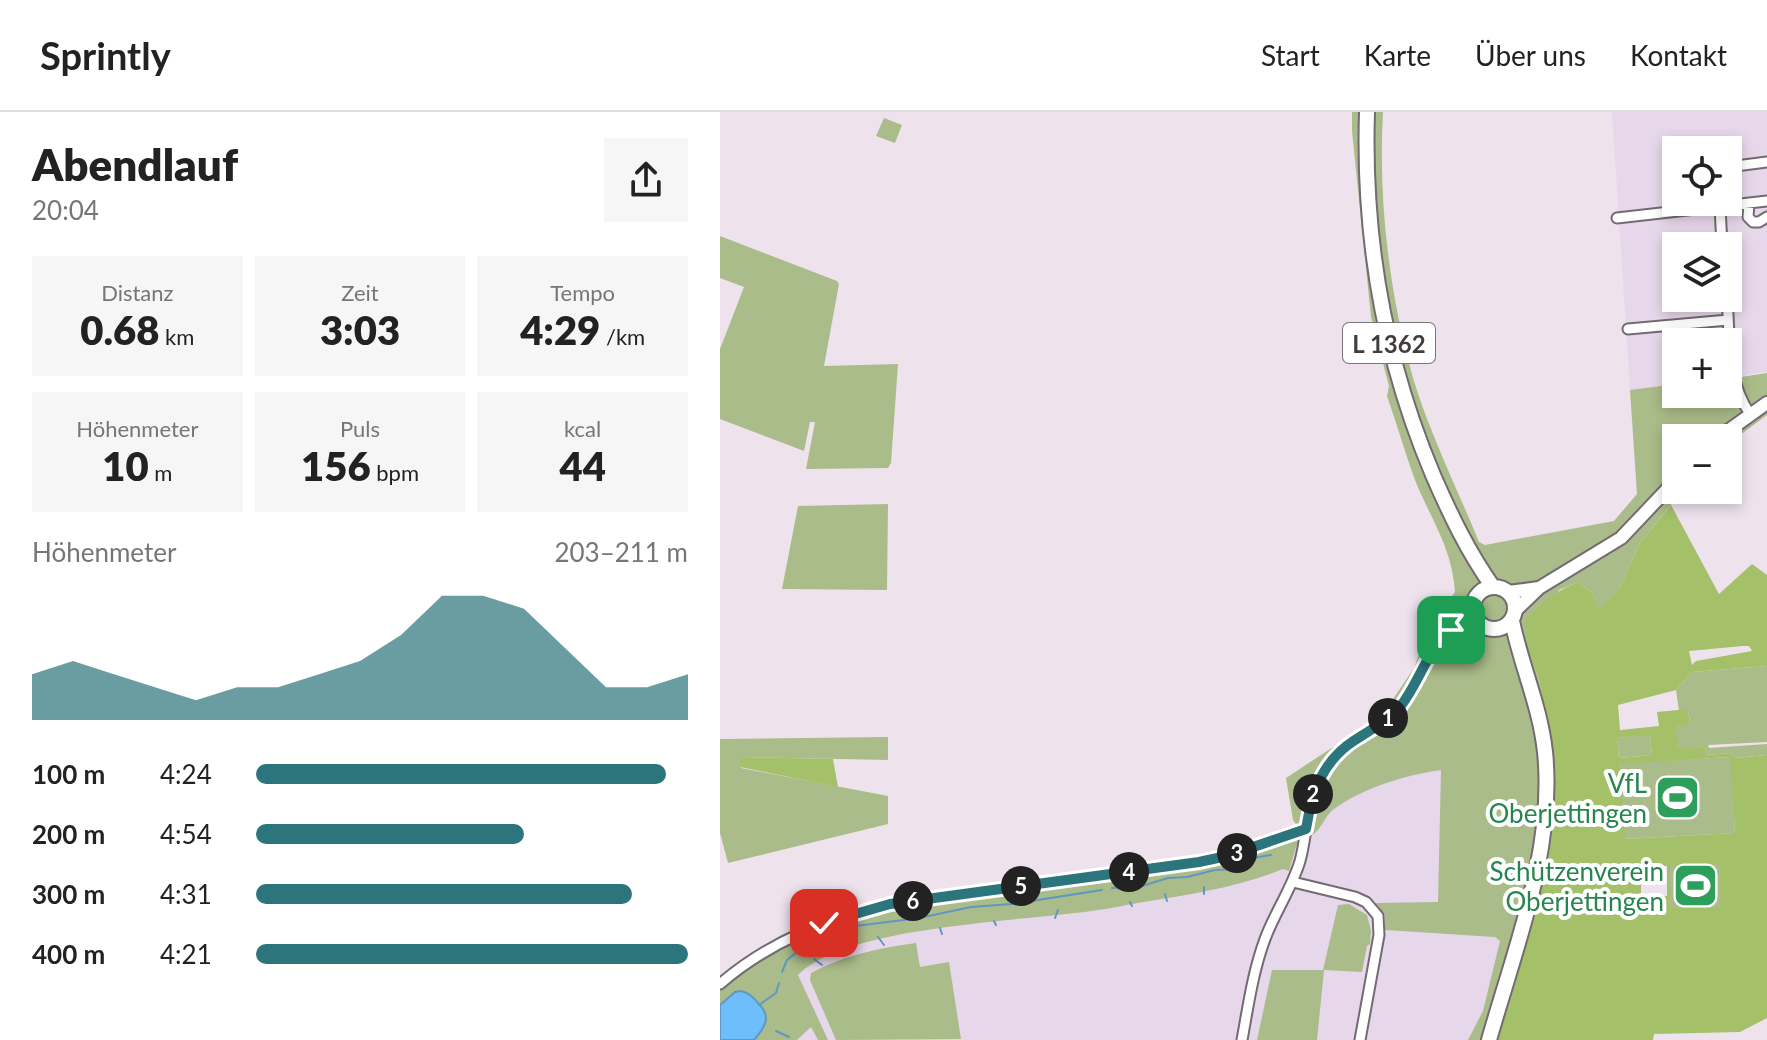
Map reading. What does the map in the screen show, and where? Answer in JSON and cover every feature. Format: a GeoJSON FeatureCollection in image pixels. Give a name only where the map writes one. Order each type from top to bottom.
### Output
{"type":"FeatureCollection","features":[{"type":"Feature","properties":{"kind":"main road","name":"L 1362"},"geometry":{"type":"LineString","coordinates":[[1367,112],[1370,230],[1387,333],[1400,384],[1422,448],[1473,559],[1478,594]]}},
{"type":"Feature","properties":{"kind":"main road","name":"L 1362"},"geometry":{"type":"LineString","coordinates":[[1473,559],[1501,590]]}},
{"type":"Feature","properties":{"kind":"main road"},"geometry":{"type":"LineString","coordinates":[[1489,1040],[1542,841],[1546,776],[1536,706],[1518,654],[1512,597],[1501,590],[1478,594],[1473,610],[1481,625],[1496,630],[1518,654]]}},
{"type":"Feature","properties":{"kind":"main road"},"geometry":{"type":"LineString","coordinates":[[1496,630],[1514,615]]}},
{"type":"Feature","properties":{"kind":"street"},"geometry":{"type":"LineString","coordinates":[[1742,165],[1767,162]]}},
{"type":"Feature","properties":{"kind":"street"},"geometry":{"type":"LineString","coordinates":[[1742,204],[1767,201]]}},
{"type":"Feature","properties":{"kind":"street"},"geometry":{"type":"LineString","coordinates":[[1749,203],[1748,217],[1753,222],[1767,217]]}},
{"type":"Feature","properties":{"kind":"street"},"geometry":{"type":"LineString","coordinates":[[1617,218],[1662,213]]}},
{"type":"Feature","properties":{"kind":"street"},"geometry":{"type":"LineString","coordinates":[[1728,312],[1736,385],[1750,414]]}},
{"type":"Feature","properties":{"kind":"street"},"geometry":{"type":"LineString","coordinates":[[1628,329],[1728,320]]}},
{"type":"Feature","properties":{"kind":"street"},"geometry":{"type":"LineString","coordinates":[[1737,424],[1767,403]]}},
{"type":"Feature","properties":{"kind":"street"},"geometry":{"type":"LineString","coordinates":[[1514,615],[1539,588],[1621,538],[1662,495]]}},
{"type":"Feature","properties":{"kind":"street"},"geometry":{"type":"LineString","coordinates":[[1501,590],[1539,588]]}},
{"type":"Feature","properties":{"kind":"street"},"geometry":{"type":"LineString","coordinates":[[1242,1040],[1264,941],[1293,882],[1315,788],[1331,760],[1399,708],[1431,653],[1473,610]]}},
{"type":"Feature","properties":{"kind":"street"},"geometry":{"type":"LineString","coordinates":[[1451,630],[1481,625]]}},
{"type":"Feature","properties":{"kind":"street"},"geometry":{"type":"LineString","coordinates":[[720,984],[780,942],[854,913],[901,903],[1199,862],[1227,856],[1306,829]]}},
{"type":"Feature","properties":{"kind":"street"},"geometry":{"type":"LineString","coordinates":[[1293,882],[1355,897],[1366,902],[1378,916],[1379,935],[1361,1038]]}},
{"type":"Feature","properties":{"kind":"shaded area"},"geometry":{"type":"Polygon","coordinates":[[[1612,112],[1767,112],[1767,372],[1742,375],[1742,328],[1662,328],[1662,386],[1630,390],[1612,112]]]}},
{"type":"Feature","properties":{"kind":"shaded area"},"geometry":{"type":"Polygon","coordinates":[[[1435,658],[1535,761],[1484,1040],[720,1040],[720,990],[854,918],[891,909],[1240,856],[1310,828],[1326,776],[1335,764],[1397,717],[1411,701],[1435,658]]]}},
{"type":"Feature","properties":{"kind":"green space"},"geometry":{"type":"Polygon","coordinates":[[[1352,112],[1383,112],[1384,212],[1397,313],[1427,420],[1479,542],[1485,545],[1614,521],[1637,494],[1630,390],[1662,386],[1662,408],[1742,408],[1742,377],[1767,373],[1767,415],[1742,434],[1742,424],[1662,424],[1662,504],[1672,504],[1640,543],[1620,587],[1599,612],[1592,593],[1579,582],[1559,590],[1527,647],[1539,680],[1553,753],[1555,815],[1549,853],[1498,1040],[1468,1040],[1483,1011],[1500,941],[1495,937],[1385,930],[1385,916],[1376,903],[1438,902],[1441,770],[1399,779],[1358,795],[1334,809],[1316,832],[1309,836],[1316,802],[1330,771],[1346,754],[1400,713],[1444,645],[1437,638],[1392,707],[1327,758],[1307,791],[1300,823],[1296,824],[1293,820],[1286,778],[1374,720],[1387,708],[1414,668],[1428,630],[1455,592],[1450,561],[1415,480],[1387,396],[1389,386],[1371,317],[1352,112]]]}},
{"type":"Feature","properties":{"kind":"green space"},"geometry":{"type":"Polygon","coordinates":[[[884,118],[902,125],[895,143],[876,136],[884,118]]]}},
{"type":"Feature","properties":{"kind":"green space"},"geometry":{"type":"Polygon","coordinates":[[[720,236],[837,281],[839,284],[824,366],[898,364],[891,463],[888,468],[806,469],[815,422],[810,422],[804,451],[720,419],[720,349],[744,287],[720,278],[720,236]]]}},
{"type":"Feature","properties":{"kind":"green space"},"geometry":{"type":"Polygon","coordinates":[[[888,504],[887,590],[782,589],[798,506],[888,504]]]}},
{"type":"Feature","properties":{"kind":"green space"},"geometry":{"type":"Polygon","coordinates":[[[1671,505],[1719,594],[1752,564],[1767,575],[1767,666],[1692,672],[1676,690],[1618,705],[1620,730],[1659,726],[1657,712],[1688,709],[1690,724],[1676,726],[1678,748],[1705,747],[1707,755],[1729,753],[1735,758],[1767,755],[1767,1018],[1740,1032],[1654,1034],[1653,1040],[1498,1040],[1549,853],[1555,815],[1553,753],[1539,680],[1527,647],[1525,621],[1549,598],[1579,582],[1592,593],[1599,611],[1620,587],[1640,543],[1671,505]],[[1743,646],[1689,651],[1692,665],[1696,661],[1752,651],[1749,646],[1743,646]],[[1650,735],[1617,738],[1619,758],[1652,755],[1650,735]],[[1730,757],[1620,764],[1625,839],[1735,833],[1730,757]],[[1670,865],[1670,908],[1720,908],[1720,865],[1670,865]],[[1641,866],[1641,896],[1667,896],[1667,866],[1641,866]]]}},
{"type":"Feature","properties":{"kind":"green space","name":"VfL Oberjettingen"},"geometry":{"type":"Polygon","coordinates":[[[1767,666],[1767,742],[1708,745],[1709,748],[1767,744],[1767,755],[1735,758],[1729,753],[1707,755],[1705,747],[1678,749],[1675,726],[1690,723],[1688,710],[1679,711],[1676,690],[1692,672],[1767,666]]]}},
{"type":"Feature","properties":{"kind":"green space","name":"VfL Oberjettingen"},"geometry":{"type":"Polygon","coordinates":[[[1650,734],[1652,755],[1619,758],[1617,738],[1650,734]]]}},
{"type":"Feature","properties":{"kind":"green space"},"geometry":{"type":"Polygon","coordinates":[[[888,737],[888,760],[741,757],[741,768],[888,796],[888,824],[728,863],[720,833],[720,739],[888,737]]]}},
{"type":"Feature","properties":{"kind":"green space"},"geometry":{"type":"Polygon","coordinates":[[[741,757],[833,759],[838,787],[740,767],[741,757]]]}},
{"type":"Feature","properties":{"kind":"green space","name":"VfL Oberjettingen"},"geometry":{"type":"Polygon","coordinates":[[[1731,757],[1735,833],[1624,839],[1620,763],[1731,757]]]}},
{"type":"Feature","properties":{"kind":"green space"},"geometry":{"type":"Polygon","coordinates":[[[1297,834],[1299,837],[1289,871],[1283,869],[1222,888],[1084,912],[902,934],[859,944],[824,957],[798,975],[828,1040],[818,1040],[811,1027],[797,1040],[720,1040],[720,990],[781,946],[820,928],[928,902],[1240,856],[1297,834]]]}},
{"type":"Feature","properties":{"kind":"green space","name":"Schützenverein Oberjettingen"},"geometry":{"type":"Polygon","coordinates":[[[1670,864],[1720,864],[1720,908],[1670,909],[1670,864]]]}},
{"type":"Feature","properties":{"kind":"green space"},"geometry":{"type":"Polygon","coordinates":[[[1349,904],[1367,915],[1370,944],[1362,972],[1324,970],[1317,1040],[1257,1040],[1272,970],[1323,970],[1338,905],[1349,904]]]}},
{"type":"Feature","properties":{"kind":"green space"},"geometry":{"type":"Polygon","coordinates":[[[916,943],[920,967],[949,962],[961,1039],[836,1040],[810,980],[811,973],[862,953],[916,943]]]}},
{"type":"Feature","properties":{"kind":"water"},"geometry":{"type":"Polygon","coordinates":[[[741,991],[762,1007],[766,1016],[764,1026],[754,1040],[720,1040],[720,1005],[735,992],[741,991]]]}},
{"type":"Feature","properties":{"kind":"waterway"},"geometry":{"type":"LineString","coordinates":[[1112,888],[1142,886],[1168,878],[1236,869],[1258,857],[1271,855]]}},
{"type":"Feature","properties":{"kind":"waterway"},"geometry":{"type":"LineString","coordinates":[[1204,887],[1204,894]]}},
{"type":"Feature","properties":{"kind":"waterway"},"geometry":{"type":"LineString","coordinates":[[782,972],[787,960],[813,939],[848,927],[1102,890]]}},
{"type":"Feature","properties":{"kind":"waterway"},"geometry":{"type":"LineString","coordinates":[[1165,894],[1167,901]]}},
{"type":"Feature","properties":{"kind":"waterway"},"geometry":{"type":"LineString","coordinates":[[1130,902],[1132,906]]}},
{"type":"Feature","properties":{"kind":"waterway"},"geometry":{"type":"LineString","coordinates":[[1055,918],[1058,910]]}},
{"type":"Feature","properties":{"kind":"waterway"},"geometry":{"type":"LineString","coordinates":[[994,921],[996,925]]}},
{"type":"Feature","properties":{"kind":"waterway"},"geometry":{"type":"LineString","coordinates":[[940,928],[942,934]]}},
{"type":"Feature","properties":{"kind":"waterway"},"geometry":{"type":"LineString","coordinates":[[878,937],[884,945]]}},
{"type":"Feature","properties":{"kind":"waterway"},"geometry":{"type":"LineString","coordinates":[[814,959],[822,965]]}},
{"type":"Feature","properties":{"kind":"waterway"},"geometry":{"type":"LineString","coordinates":[[759,1005],[776,993],[779,983]]}},
{"type":"Feature","properties":{"kind":"waterway"},"geometry":{"type":"LineString","coordinates":[[776,1031],[789,1037]]}},
{"type":"Feature","properties":{"kind":"place","name":"VfL Oberjettingen"},"geometry":{"type":"Point","coordinates":[1678,798]}},
{"type":"Feature","properties":{"kind":"place","name":"Schützenverein Oberjettingen"},"geometry":{"type":"Point","coordinates":[1695,886]}},
{"type":"Feature","properties":{"kind":"route"},"geometry":{"type":"LineString","coordinates":[[824,923],[890,904],[1199,862],[1227,856],[1306,829],[1315,788],[1331,760],[1399,708],[1431,653],[1451,630]]}}]}
